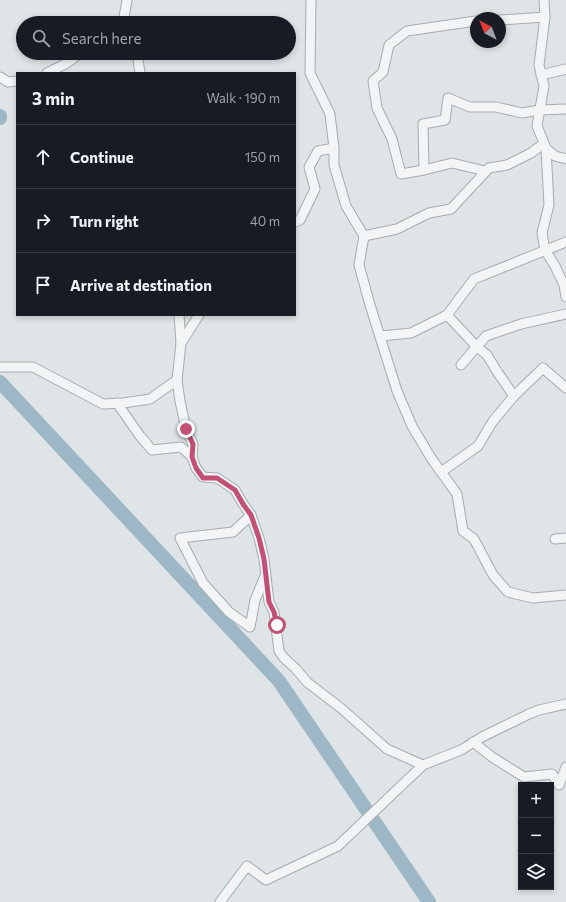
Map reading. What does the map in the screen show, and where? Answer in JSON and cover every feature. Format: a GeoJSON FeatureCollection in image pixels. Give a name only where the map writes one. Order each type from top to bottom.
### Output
{"type":"FeatureCollection","features":[{"type":"Feature","properties":{"kind":"street"},"geometry":{"type":"LineString","coordinates":[[125,16],[127,0]]}},
{"type":"Feature","properties":{"kind":"street"},"geometry":{"type":"LineString","coordinates":[[311,0],[310,73],[330,114],[334,148],[334,165],[346,206],[364,236],[359,265],[397,391],[412,426],[431,458],[457,494],[463,531],[474,540],[493,574],[508,592],[533,598],[566,595]]}},
{"type":"Feature","properties":{"kind":"street"},"geometry":{"type":"LineString","coordinates":[[544,0],[545,17],[538,65],[544,86],[537,126],[546,148],[549,205],[542,233],[546,250],[564,285],[566,297]]}},
{"type":"Feature","properties":{"kind":"street"},"geometry":{"type":"LineString","coordinates":[[506,20],[545,17]]}},
{"type":"Feature","properties":{"kind":"street"},"geometry":{"type":"LineString","coordinates":[[470,22],[407,31],[389,45],[383,72],[373,81],[377,108],[392,139],[401,174],[452,163],[485,172]]}},
{"type":"Feature","properties":{"kind":"street"},"geometry":{"type":"LineString","coordinates":[[49,72],[71,60]]}},
{"type":"Feature","properties":{"kind":"street"},"geometry":{"type":"LineString","coordinates":[[138,60],[140,72]]}},
{"type":"Feature","properties":{"kind":"street"},"geometry":{"type":"LineString","coordinates":[[541,75],[566,68]]}},
{"type":"Feature","properties":{"kind":"street"},"geometry":{"type":"LineString","coordinates":[[0,77],[8,82],[16,81]]}},
{"type":"Feature","properties":{"kind":"street"},"geometry":{"type":"LineString","coordinates":[[424,170],[423,124],[445,120],[448,98],[470,107],[496,107],[522,113],[540,110],[566,109]]}},
{"type":"Feature","properties":{"kind":"street"},"geometry":{"type":"LineString","coordinates":[[364,236],[397,229],[429,213],[451,210],[489,168],[507,165],[542,145],[556,156],[566,159]]}},
{"type":"Feature","properties":{"kind":"street"},"geometry":{"type":"LineString","coordinates":[[296,222],[300,220],[315,189],[309,167],[318,151],[334,148]]}},
{"type":"Feature","properties":{"kind":"street"},"geometry":{"type":"LineString","coordinates":[[380,336],[411,333],[447,315],[474,279],[566,242]]}},
{"type":"Feature","properties":{"kind":"street"},"geometry":{"type":"LineString","coordinates":[[461,364],[486,336],[521,324],[566,314]]}},
{"type":"Feature","properties":{"kind":"street"},"geometry":{"type":"LineString","coordinates":[[447,315],[476,347],[487,355],[498,374],[514,396]]}},
{"type":"Feature","properties":{"kind":"street"},"geometry":{"type":"LineString","coordinates":[[179,316],[181,343],[177,380],[185,422],[193,444],[192,457],[196,468],[203,478],[217,478],[235,490],[251,515],[264,559],[269,602],[276,618],[279,651],[307,682],[387,749],[423,765]]}},
{"type":"Feature","properties":{"kind":"street"},"geometry":{"type":"LineString","coordinates":[[181,343],[198,316]]}},
{"type":"Feature","properties":{"kind":"street"},"geometry":{"type":"LineString","coordinates":[[0,367],[33,367],[103,404],[150,399],[177,380]]}},
{"type":"Feature","properties":{"kind":"street"},"geometry":{"type":"LineString","coordinates":[[441,472],[478,446],[493,421],[514,396],[543,368],[566,388]]}},
{"type":"Feature","properties":{"kind":"street"},"geometry":{"type":"LineString","coordinates":[[117,403],[140,436],[152,450],[180,447],[192,457]]}},
{"type":"Feature","properties":{"kind":"street"},"geometry":{"type":"LineString","coordinates":[[251,515],[233,532],[180,538],[202,583],[229,612],[250,627],[255,600],[266,574]]}},
{"type":"Feature","properties":{"kind":"street"},"geometry":{"type":"LineString","coordinates":[[555,539],[566,538]]}},
{"type":"Feature","properties":{"kind":"street"},"geometry":{"type":"LineString","coordinates":[[220,902],[247,866],[266,880],[338,846],[423,765],[461,750],[482,736],[518,721],[529,714],[539,710],[566,706]]}},
{"type":"Feature","properties":{"kind":"street"},"geometry":{"type":"LineString","coordinates":[[473,742],[492,757],[524,777],[552,774],[558,785],[566,767]]}},
{"type":"Feature","properties":{"kind":"waterway"},"geometry":{"type":"LineString","coordinates":[[0,382],[279,681],[429,902]]}},
{"type":"Feature","properties":{"kind":"route"},"geometry":{"type":"LineString","coordinates":[[186,429],[193,444],[192,457],[196,468],[203,478],[217,478],[235,490],[251,515],[264,559],[269,602],[274,612],[277,625]]}}]}
